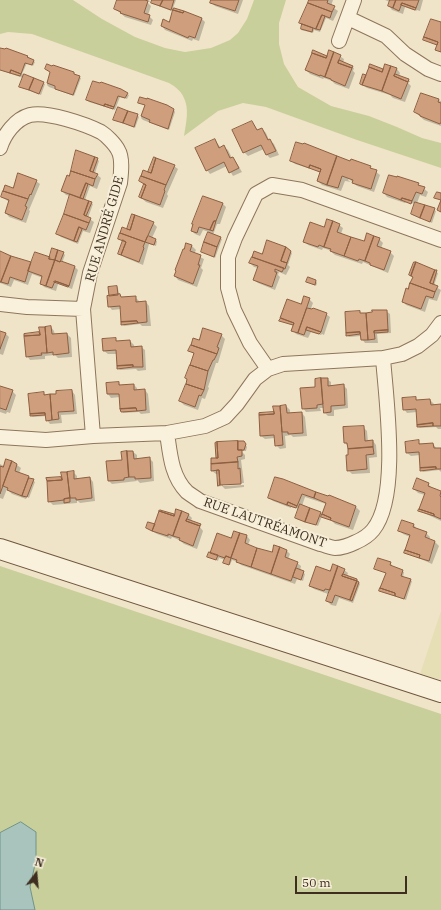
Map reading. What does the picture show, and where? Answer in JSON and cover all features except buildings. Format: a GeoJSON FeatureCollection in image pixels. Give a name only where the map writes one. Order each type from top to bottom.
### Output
{"type":"FeatureCollection","features":[{"type":"Feature","properties":{"kind":"main road"},"geometry":{"type":"LineString","coordinates":[[0,549],[441,692]]}},
{"type":"Feature","properties":{"kind":"street"},"geometry":{"type":"LineString","coordinates":[[339,41],[354,0]]}},
{"type":"Feature","properties":{"kind":"street"},"geometry":{"type":"LineString","coordinates":[[348,18],[386,36],[405,54],[428,69],[441,74]]}},
{"type":"Feature","properties":{"kind":"street","name":"RUE ANDRÉ GIDE"},"geometry":{"type":"LineString","coordinates":[[0,148],[12,126],[29,115],[44,114],[78,123],[103,133],[119,150],[122,169],[120,183],[90,272],[83,309],[93,436]]}},
{"type":"Feature","properties":{"kind":"street"},"geometry":{"type":"LineString","coordinates":[[268,369],[250,343],[234,310],[228,288],[228,256],[256,194],[272,186],[302,190],[441,240]]}},
{"type":"Feature","properties":{"kind":"street"},"geometry":{"type":"LineString","coordinates":[[0,304],[27,307],[83,309]]}},
{"type":"Feature","properties":{"kind":"street"},"geometry":{"type":"LineString","coordinates":[[0,437],[46,440],[167,432],[205,426],[225,417],[237,404],[255,379],[268,369],[283,364],[383,358],[402,354],[418,346],[432,335],[441,323]]}},
{"type":"Feature","properties":{"kind":"street","name":"RUE LAUTRÉAMONT"},"geometry":{"type":"LineString","coordinates":[[167,432],[170,460],[178,480],[187,492],[200,501],[320,544],[335,548],[350,545],[364,538],[374,529],[385,501],[390,461],[383,358]]}},
{"type":"Feature","properties":{"kind":"shaded area"},"geometry":{"type":"Polygon","coordinates":[[[441,611],[441,680],[420,674],[441,611]]]}},
{"type":"Feature","properties":{"kind":"green space"},"geometry":{"type":"Polygon","coordinates":[[[0,0],[73,0],[102,19],[135,37],[165,48],[185,52],[211,48],[230,40],[238,33],[247,19],[254,0],[286,0],[279,23],[279,44],[284,64],[298,87],[331,106],[369,116],[422,138],[441,143],[441,168],[357,140],[266,107],[243,103],[218,111],[184,136],[187,116],[186,105],[182,94],[175,87],[169,83],[32,34],[8,32],[0,34],[0,0]]]}},
{"type":"Feature","properties":{"kind":"green space"},"geometry":{"type":"Polygon","coordinates":[[[0,566],[441,714],[441,910],[0,910],[0,566]]]}},
{"type":"Feature","properties":{"kind":"water"},"geometry":{"type":"Polygon","coordinates":[[[21,822],[36,832],[36,860],[30,887],[35,910],[0,910],[0,833],[21,822]]]}}]}
